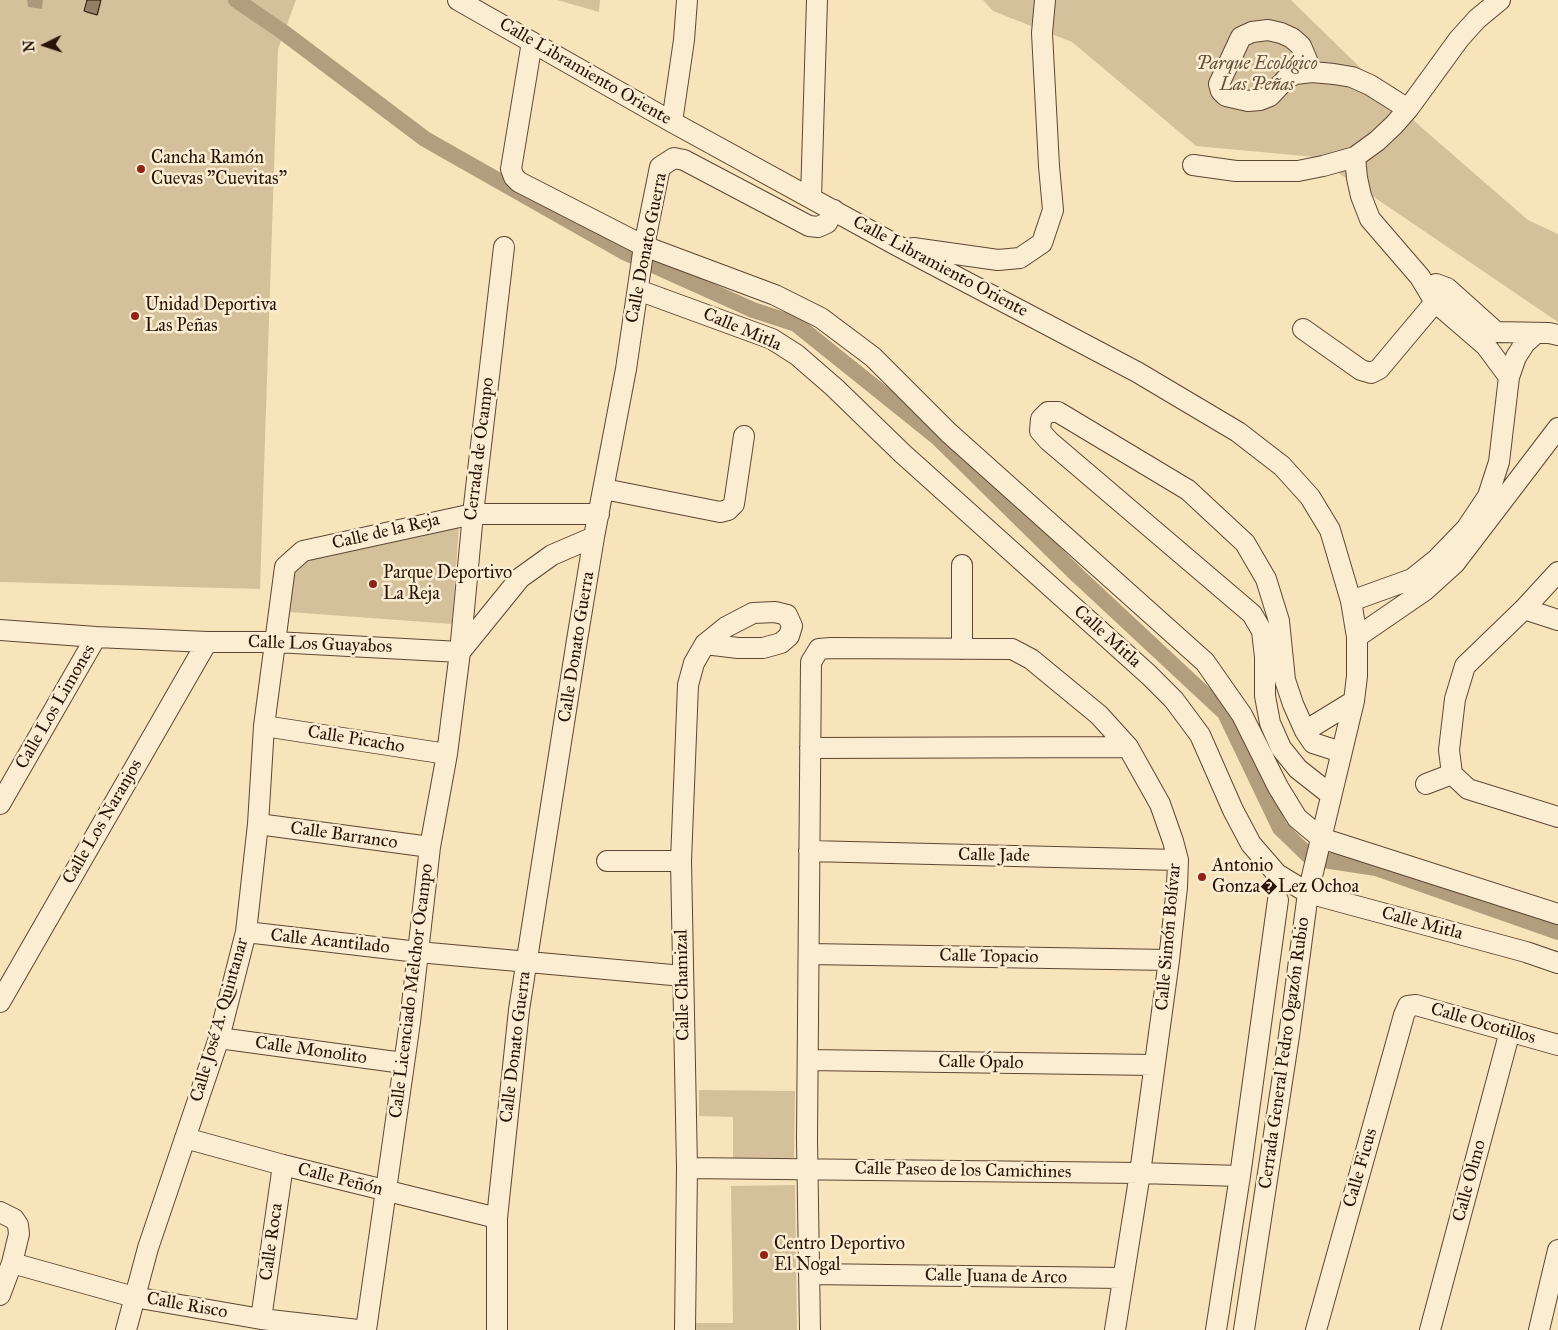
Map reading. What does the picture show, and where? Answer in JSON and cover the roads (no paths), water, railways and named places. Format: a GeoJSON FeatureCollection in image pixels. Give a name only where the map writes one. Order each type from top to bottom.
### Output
{"type":"FeatureCollection","features":[{"type":"Feature","properties":{"kind":"street","name":"Calle Libramiento Oriente"},"geometry":{"type":"LineString","coordinates":[[458,0],[672,122],[898,246],[1136,372],[1238,432],[1282,466],[1310,497],[1330,530],[1351,601]]}},
{"type":"Feature","properties":{"kind":"street"},"geometry":{"type":"LineString","coordinates":[[672,122],[684,40],[687,0]]}},
{"type":"Feature","properties":{"kind":"street"},"geometry":{"type":"LineString","coordinates":[[811,198],[817,0]]}},
{"type":"Feature","properties":{"kind":"street"},"geometry":{"type":"LineString","coordinates":[[898,246],[998,260],[1020,258],[1042,243],[1052,210],[1042,33],[1045,0]]}},
{"type":"Feature","properties":{"kind":"street"},"geometry":{"type":"LineString","coordinates":[[1193,164],[1236,170],[1298,171],[1355,157],[1394,126],[1459,39],[1477,19],[1500,0]]}},
{"type":"Feature","properties":{"kind":"street"},"geometry":{"type":"LineString","coordinates":[[1312,72],[1301,46],[1292,38],[1281,32],[1268,30],[1252,32],[1241,37],[1219,84],[1221,91],[1226,96],[1248,101],[1260,100],[1270,96],[1286,79],[1295,74],[1312,72],[1352,77],[1370,85],[1408,109]]}},
{"type":"Feature","properties":{"kind":"street"},"geometry":{"type":"LineString","coordinates":[[532,42],[512,169],[514,177],[519,182],[643,252],[775,295],[821,318],[873,357],[949,433],[1205,662],[1242,715],[1278,787],[1297,818],[1319,845],[1558,914]]}},
{"type":"Feature","properties":{"kind":"street"},"geometry":{"type":"LineString","coordinates":[[1355,157],[1361,196],[1370,219],[1420,277],[1491,339],[1509,377]]}},
{"type":"Feature","properties":{"kind":"street","name":"Calle Donato Guerra"},"geometry":{"type":"LineString","coordinates":[[497,1330],[497,1218],[519,1010],[594,537],[626,369],[643,252],[660,167],[674,158],[684,160],[809,226],[818,227],[827,223],[834,210]]}},
{"type":"Feature","properties":{"kind":"street","name":"Cerrada de Ocampo"},"geometry":{"type":"LineString","coordinates":[[460,652],[472,514],[504,247]]}},
{"type":"Feature","properties":{"kind":"street","name":"Calle Mitla"},"geometry":{"type":"LineString","coordinates":[[639,284],[772,339],[797,354],[835,388],[902,454],[1149,675],[1174,700],[1200,735],[1233,810],[1251,844],[1277,874],[1309,886],[1558,963]]}},
{"type":"Feature","properties":{"kind":"street"},"geometry":{"type":"LineString","coordinates":[[1302,329],[1361,370],[1371,373],[1379,369],[1440,295]]}},
{"type":"Feature","properties":{"kind":"street"},"geometry":{"type":"LineString","coordinates":[[1491,339],[1549,333],[1558,335]]}},
{"type":"Feature","properties":{"kind":"street"},"geometry":{"type":"LineString","coordinates":[[1351,601],[1412,579],[1437,559],[1466,529],[1488,496],[1499,462],[1509,377],[1516,357],[1525,343],[1535,334]]}},
{"type":"Feature","properties":{"kind":"street"},"geometry":{"type":"LineString","coordinates":[[1331,795],[1298,769],[1281,748],[1270,723],[1265,696],[1262,632],[1252,614],[1049,441],[1040,431],[1041,419],[1048,412],[1058,412],[1188,490],[1245,543],[1266,579],[1279,622],[1286,680],[1292,704],[1309,737],[1341,752]]}},
{"type":"Feature","properties":{"kind":"street"},"geometry":{"type":"LineString","coordinates":[[1357,636],[1424,591],[1455,563],[1558,428]]}},
{"type":"Feature","properties":{"kind":"street"},"geometry":{"type":"LineString","coordinates":[[604,489],[720,512],[728,510],[734,504],[744,436]]}},
{"type":"Feature","properties":{"kind":"street","name":"Calle de la Reja"},"geometry":{"type":"LineString","coordinates":[[275,642],[285,567],[303,551],[472,514],[599,514]]}},
{"type":"Feature","properties":{"kind":"street"},"geometry":{"type":"LineString","coordinates":[[460,652],[520,578],[552,554],[594,537]]}},
{"type":"Feature","properties":{"kind":"street"},"geometry":{"type":"LineString","coordinates":[[962,565],[962,649]]}},
{"type":"Feature","properties":{"kind":"street"},"geometry":{"type":"LineString","coordinates":[[1558,572],[1524,609],[1465,666],[1455,700],[1449,750],[1452,774],[1468,789],[1558,818]]}},
{"type":"Feature","properties":{"kind":"street","name":"Cerrada General Pedro Ogazón Rubio"},"geometry":{"type":"LineString","coordinates":[[1244,1330],[1289,1036],[1309,886],[1354,701],[1357,676],[1357,636],[1351,601]]}},
{"type":"Feature","properties":{"kind":"street"},"geometry":{"type":"LineString","coordinates":[[1524,609],[1558,620]]}},
{"type":"Feature","properties":{"kind":"street","name":"Calle Los Guayabos"},"geometry":{"type":"LineString","coordinates":[[0,630],[96,637],[207,642],[275,642],[460,652]]}},
{"type":"Feature","properties":{"kind":"street","name":"Calle Los Limones"},"geometry":{"type":"LineString","coordinates":[[0,804],[96,637]]}},
{"type":"Feature","properties":{"kind":"street","name":"Calle Los Naranjos"},"geometry":{"type":"LineString","coordinates":[[0,1002],[207,642]]}},
{"type":"Feature","properties":{"kind":"street","name":"Calle José A. Quintanar"},"geometry":{"type":"LineString","coordinates":[[126,1330],[148,1248],[219,1038],[246,932],[258,824],[264,726],[275,642]]}},
{"type":"Feature","properties":{"kind":"street","name":"Calle Chamizal"},"geometry":{"type":"LineString","coordinates":[[685,1330],[687,1168],[681,861],[688,685],[694,663],[705,644]]}},
{"type":"Feature","properties":{"kind":"street","name":"Calle Simón Bolívar"},"geometry":{"type":"LineString","coordinates":[[810,748],[811,662],[819,650],[831,648],[1012,650],[1031,659],[1100,714],[1128,747],[1160,804],[1178,860],[1177,887],[1140,1173],[1115,1330]]}},
{"type":"Feature","properties":{"kind":"street","name":"Calle Licenciado Melchor Ocampo"},"geometry":{"type":"LineString","coordinates":[[366,1330],[410,1022],[430,847],[447,754],[460,652]]}},
{"type":"Feature","properties":{"kind":"street"},"geometry":{"type":"LineString","coordinates":[[1298,769],[1309,737],[1354,701]]}},
{"type":"Feature","properties":{"kind":"street","name":"Calle Picacho"},"geometry":{"type":"LineString","coordinates":[[264,726],[447,754]]}},
{"type":"Feature","properties":{"kind":"street"},"geometry":{"type":"LineString","coordinates":[[810,1330],[808,954],[810,748],[1128,747]]}},
{"type":"Feature","properties":{"kind":"street"},"geometry":{"type":"LineString","coordinates":[[1426,784],[1452,774]]}},
{"type":"Feature","properties":{"kind":"street","name":"Calle Barranco"},"geometry":{"type":"LineString","coordinates":[[258,824],[430,847]]}},
{"type":"Feature","properties":{"kind":"street","name":"Calle Jade"},"geometry":{"type":"LineString","coordinates":[[809,851],[1178,860]]}},
{"type":"Feature","properties":{"kind":"street"},"geometry":{"type":"LineString","coordinates":[[607,861],[681,861]]}},
{"type":"Feature","properties":{"kind":"street","name":"Cerrada General Pedro Ogazón Rubio"},"geometry":{"type":"LineString","coordinates":[[1216,1330],[1240,1176],[1278,900]]}},
{"type":"Feature","properties":{"kind":"street","name":"Calle Acantilado"},"geometry":{"type":"LineString","coordinates":[[246,932],[418,952],[683,976]]}},
{"type":"Feature","properties":{"kind":"street","name":"Calle Topacio"},"geometry":{"type":"LineString","coordinates":[[808,954],[1169,960]]}},
{"type":"Feature","properties":{"kind":"street","name":"Calle Ocotillos"},"geometry":{"type":"LineString","coordinates":[[1408,1006],[1416,1005],[1558,1045]]}},
{"type":"Feature","properties":{"kind":"street","name":"Calle Ficus"},"geometry":{"type":"LineString","coordinates":[[1316,1330],[1408,1006]]}},
{"type":"Feature","properties":{"kind":"street","name":"Calle Olmo"},"geometry":{"type":"LineString","coordinates":[[1430,1330],[1510,1031]]}},
{"type":"Feature","properties":{"kind":"street","name":"Calle Monolito"},"geometry":{"type":"LineString","coordinates":[[219,1038],[403,1063]]}},
{"type":"Feature","properties":{"kind":"street","name":"Calle Ópalo"},"geometry":{"type":"LineString","coordinates":[[808,1060],[1154,1065]]}},
{"type":"Feature","properties":{"kind":"street","name":"Calle Peñón"},"geometry":{"type":"LineString","coordinates":[[185,1138],[386,1192],[497,1218]]}},
{"type":"Feature","properties":{"kind":"street","name":"Calle Roca"},"geometry":{"type":"LineString","coordinates":[[261,1319],[283,1165]]}},
{"type":"Feature","properties":{"kind":"street","name":"Calle Paseo de los Camichines"},"geometry":{"type":"LineString","coordinates":[[687,1168],[808,1168],[1240,1176]]}},
{"type":"Feature","properties":{"kind":"street"},"geometry":{"type":"LineString","coordinates":[[0,1212],[14,1219],[18,1225],[19,1234],[12,1263],[0,1295]]}},
{"type":"Feature","properties":{"kind":"street"},"geometry":{"type":"LineString","coordinates":[[1539,1330],[1558,1250]]}},
{"type":"Feature","properties":{"kind":"street","name":"Calle Risco"},"geometry":{"type":"LineString","coordinates":[[12,1263],[134,1297],[261,1319],[358,1330]]}},
{"type":"Feature","properties":{"kind":"street","name":"Calle Juana de Arco"},"geometry":{"type":"LineString","coordinates":[[809,1274],[1123,1278]]}},
{"type":"Feature","properties":{"kind":"waterway"},"geometry":{"type":"LineString","coordinates":[[236,0],[283,32],[425,139],[626,253],[753,310],[796,324],[938,438],[1077,575],[1225,713],[1280,828],[1311,858],[1376,868],[1558,932]]}},
{"type":"Feature","properties":{"kind":"place","name":"Cancha Ramón Cuevas \"Cuevitas\""},"geometry":{"type":"Point","coordinates":[141,169]}},
{"type":"Feature","properties":{"kind":"place","name":"Unidad Deportiva Las Peñas"},"geometry":{"type":"Point","coordinates":[135,316]}},
{"type":"Feature","properties":{"kind":"place","name":"Parque Deportivo La Reja"},"geometry":{"type":"Point","coordinates":[373,584]}},
{"type":"Feature","properties":{"kind":"place","name":"Antonio Gonza�Lez Ochoa"},"geometry":{"type":"Point","coordinates":[1202,877]}},
{"type":"Feature","properties":{"kind":"place","name":"Centro Deportivo El Nogal"},"geometry":{"type":"Point","coordinates":[764,1255]}},
{"type":"Feature","properties":{"kind":"park label","name":"Parque Ecológico Las Peñas"},"geometry":{"type":"Point","coordinates":[1257,75]}}]}
